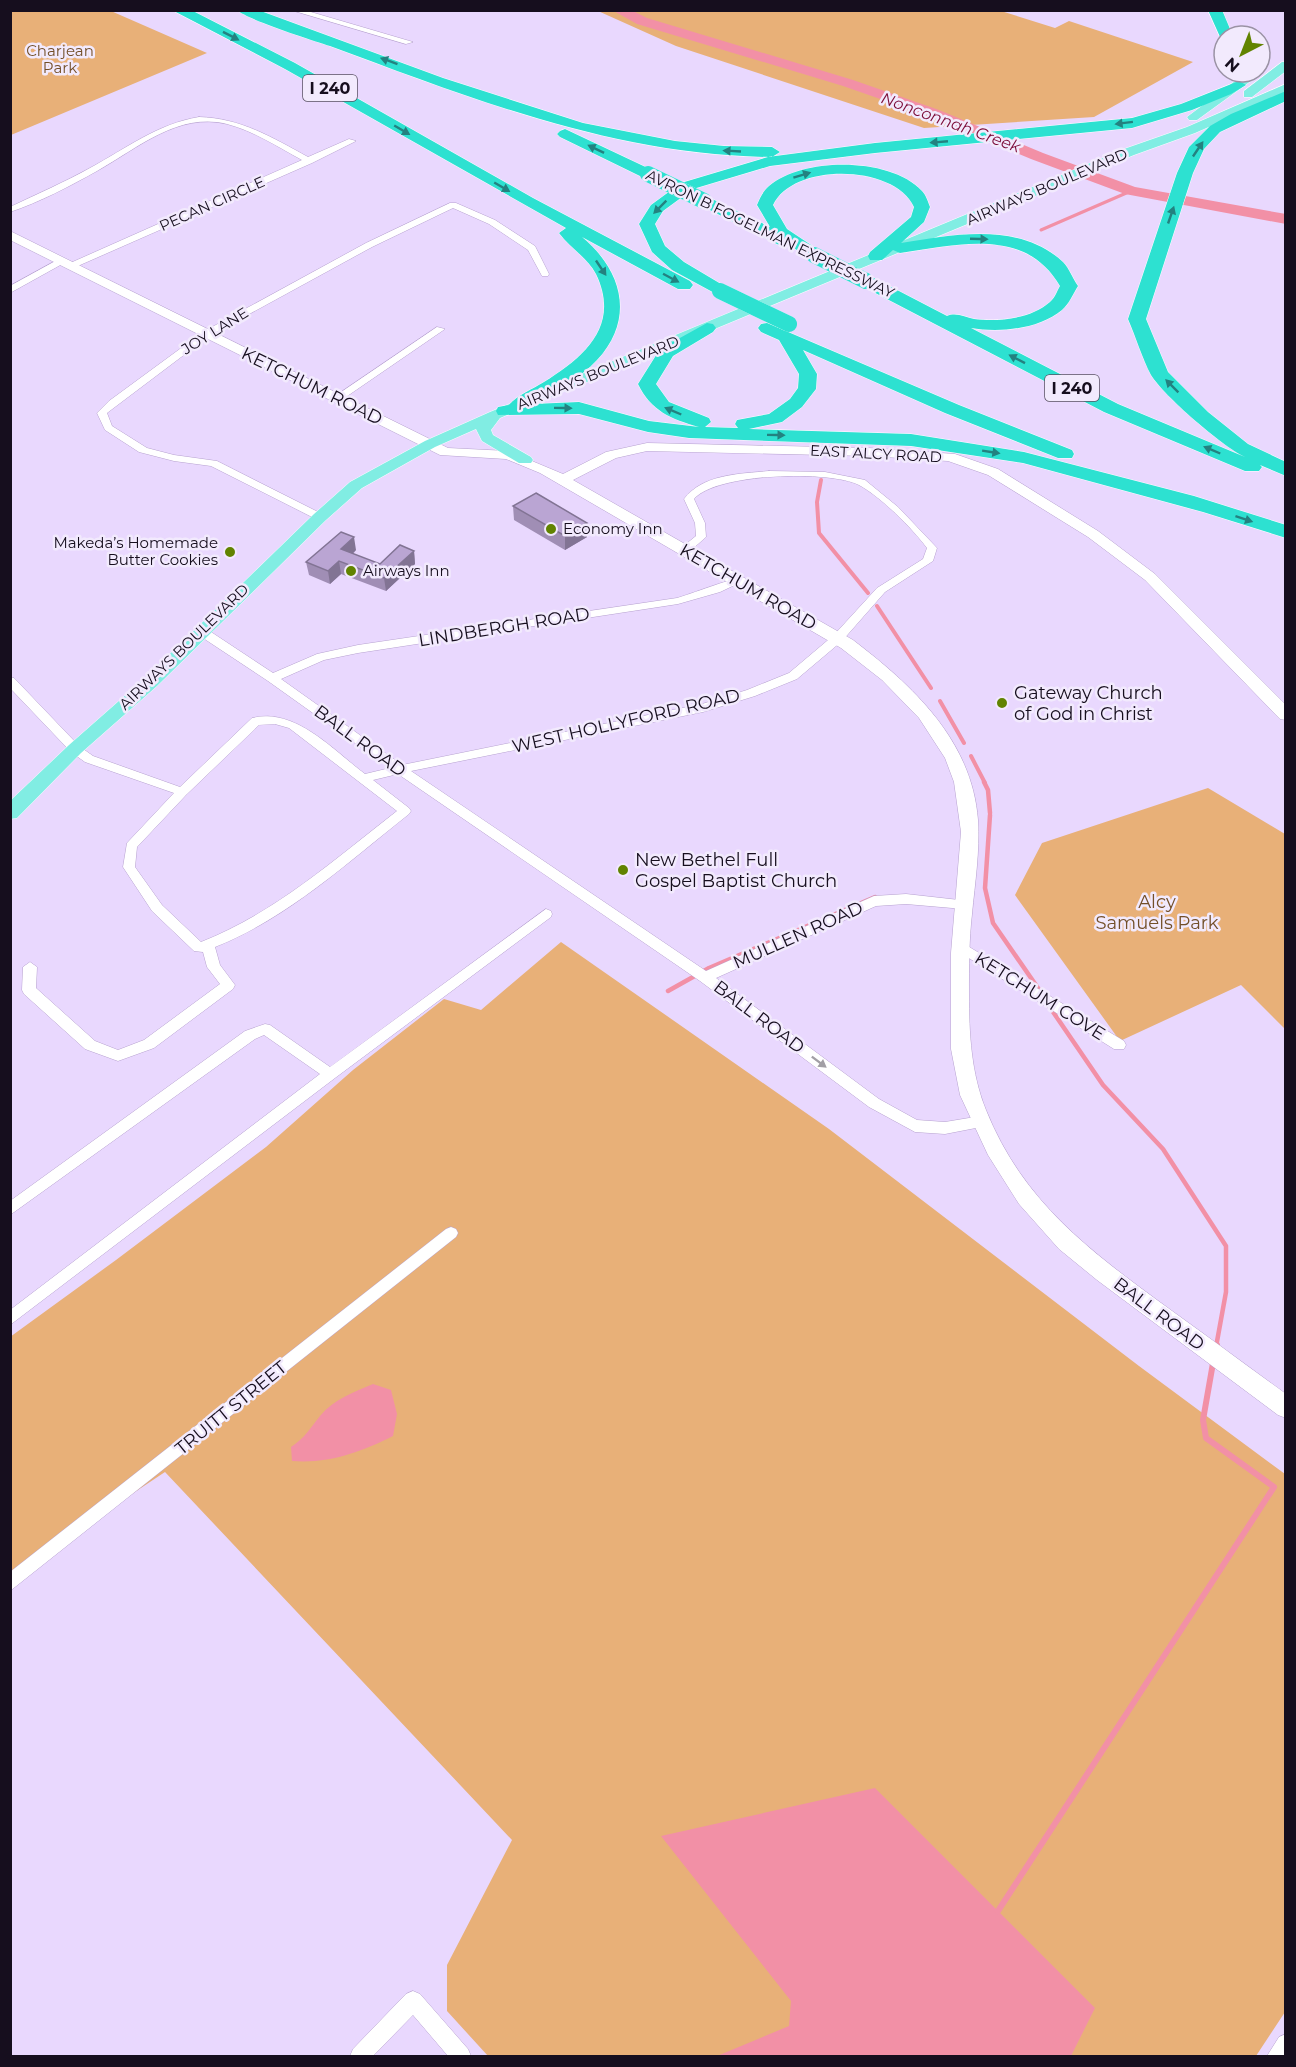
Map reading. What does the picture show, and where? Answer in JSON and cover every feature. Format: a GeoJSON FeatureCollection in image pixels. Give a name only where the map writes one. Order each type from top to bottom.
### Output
{"type":"FeatureCollection","features":[{"type":"Feature","properties":{"kind":"highway","name":"I 240"},"geometry":{"type":"LineString","coordinates":[[179,10],[290,66],[527,201],[713,294],[767,328],[788,331],[951,410],[1202,506],[1286,532]]}},
{"type":"Feature","properties":{"kind":"highway","name":"AVRON B FOGELMAN EXPRESSWAY"},"geometry":{"type":"LineString","coordinates":[[244,10],[444,82],[578,140],[866,281],[1111,408],[1286,481]]}},
{"type":"Feature","properties":{"kind":"highway"},"geometry":{"type":"LineString","coordinates":[[1215,10],[1221,24]]}},
{"type":"Feature","properties":{"kind":"highway"},"geometry":{"type":"LineString","coordinates":[[444,82],[579,126],[640,140],[729,151],[784,152],[881,148]]}},
{"type":"Feature","properties":{"kind":"highway"},"geometry":{"type":"LineString","coordinates":[[1166,115],[1203,94],[1214,84]]}},
{"type":"Feature","properties":{"kind":"highway"},"geometry":{"type":"LineString","coordinates":[[707,328],[666,353],[647,384],[653,399],[666,410],[702,422],[741,424],[775,418],[796,403],[807,389],[808,374],[788,331],[713,294],[658,248],[647,224],[657,208],[687,186],[734,170],[778,160],[1132,123],[1166,115],[1204,102],[1239,85]]}},
{"type":"Feature","properties":{"kind":"highway"},"geometry":{"type":"LineString","coordinates":[[1286,95],[1215,129],[1197,147],[1185,173],[1156,256],[1137,319],[1160,374],[1201,416],[1241,448],[1286,470]]}},
{"type":"Feature","properties":{"kind":"highway"},"geometry":{"type":"LineString","coordinates":[[1215,129],[1271,114],[1286,113]]}},
{"type":"Feature","properties":{"kind":"highway"},"geometry":{"type":"LineString","coordinates":[[814,255],[781,232],[765,205],[773,190],[786,181],[820,170],[840,170],[884,176],[916,194],[922,207],[918,219],[876,256]]}},
{"type":"Feature","properties":{"kind":"highway"},"geometry":{"type":"LineString","coordinates":[[506,411],[589,358],[603,342],[610,324],[612,310],[612,294],[606,275],[598,263],[572,237],[527,201]]}},
{"type":"Feature","properties":{"kind":"highway"},"geometry":{"type":"LineString","coordinates":[[892,295],[962,322],[994,325],[1026,320],[1041,314],[1057,305],[1069,286],[1057,266],[1032,249],[1002,240],[969,238],[900,248]]}},
{"type":"Feature","properties":{"kind":"highway"},"geometry":{"type":"LineString","coordinates":[[506,411],[579,408],[648,426],[689,432],[912,440],[1024,458],[1202,506]]}},
{"type":"Feature","properties":{"kind":"main road"},"geometry":{"type":"LineString","coordinates":[[1191,130],[1237,103],[1286,65]]}},
{"type":"Feature","properties":{"kind":"main road"},"geometry":{"type":"LineString","coordinates":[[1135,150],[1207,109],[1239,85]]}},
{"type":"Feature","properties":{"kind":"main road","name":"AIRWAYS BOULEVARD"},"geometry":{"type":"LineString","coordinates":[[10,813],[75,749],[151,682],[320,517],[362,481],[430,444],[506,411],[876,256],[1135,150],[1191,130],[1286,88]]}},
{"type":"Feature","properties":{"kind":"main road","name":"KETCHUM ROAD"},"geometry":{"type":"LineString","coordinates":[[10,235],[445,452],[508,455],[525,460],[838,638],[892,677],[926,713],[960,771],[969,808],[970,866],[961,947],[959,1033],[969,1088],[981,1122]]}},
{"type":"Feature","properties":{"kind":"main road"},"geometry":{"type":"LineString","coordinates":[[506,411],[483,430],[487,438],[525,460]]}},
{"type":"Feature","properties":{"kind":"main road","name":"EAST ALCY ROAD"},"geometry":{"type":"LineString","coordinates":[[562,480],[611,455],[646,447],[868,452],[950,457],[993,472],[1093,534],[1150,577],[1286,715]]}},
{"type":"Feature","properties":{"kind":"main road","name":"BALL ROAD"},"geometry":{"type":"LineString","coordinates":[[981,1122],[1012,1177],[1045,1221],[1098,1269],[1286,1407]]}},
{"type":"Feature","properties":{"kind":"street"},"geometry":{"type":"LineString","coordinates":[[294,10],[409,42]]}},
{"type":"Feature","properties":{"kind":"street"},"geometry":{"type":"LineString","coordinates":[[10,210],[94,169],[168,126],[192,120],[216,120],[242,126],[309,161]]}},
{"type":"Feature","properties":{"kind":"street","name":"PECAN CIRCLE"},"geometry":{"type":"LineString","coordinates":[[10,290],[66,263],[352,141]]}},
{"type":"Feature","properties":{"kind":"street","name":"JOY LANE"},"geometry":{"type":"LineString","coordinates":[[320,517],[213,463],[174,458],[142,450],[108,428],[102,413],[112,403],[206,333],[369,245],[453,205],[492,222],[532,248],[545,274]]}},
{"type":"Feature","properties":{"kind":"street"},"geometry":{"type":"LineString","coordinates":[[338,399],[440,329]]}},
{"type":"Feature","properties":{"kind":"street","name":"WEST HOLLYFORD ROAD"},"geometry":{"type":"LineString","coordinates":[[363,779],[712,705],[793,676],[838,638],[881,590],[928,561],[932,554],[932,548],[926,540],[858,480],[794,474],[742,476],[693,493],[689,499],[700,523],[701,537],[685,550]]}},
{"type":"Feature","properties":{"kind":"street","name":"LINDBERGH ROAD"},"geometry":{"type":"LineString","coordinates":[[272,678],[321,657],[358,649],[678,601],[716,590],[737,580]]}},
{"type":"Feature","properties":{"kind":"street","name":"BALL ROAD"},"geometry":{"type":"LineString","coordinates":[[201,632],[272,678],[400,770],[700,973],[873,1103],[915,1126],[945,1128],[981,1122]]}},
{"type":"Feature","properties":{"kind":"street"},"geometry":{"type":"LineString","coordinates":[[10,681],[75,749],[89,759],[182,792]]}},
{"type":"Feature","properties":{"kind":"street"},"geometry":{"type":"LineString","coordinates":[[274,720],[293,724],[363,779],[405,811],[272,911],[208,945],[199,948],[157,908],[129,867],[131,846],[182,792],[256,721],[274,720]]}},
{"type":"Feature","properties":{"kind":"street","name":"MULLEN ROAD"},"geometry":{"type":"LineString","coordinates":[[700,973],[874,901],[906,899],[964,904]]}},
{"type":"Feature","properties":{"kind":"street"},"geometry":{"type":"LineString","coordinates":[[10,1319],[330,1074],[546,914]]}},
{"type":"Feature","properties":{"kind":"street"},"geometry":{"type":"LineString","coordinates":[[30,967],[29,990],[90,1045],[118,1056],[149,1044],[228,985],[214,967],[208,945]]}},
{"type":"Feature","properties":{"kind":"street","name":"KETCHUM COVE"},"geometry":{"type":"LineString","coordinates":[[961,947],[1119,1045]]}},
{"type":"Feature","properties":{"kind":"street"},"geometry":{"type":"LineString","coordinates":[[10,1209],[250,1035],[265,1029],[330,1074]]}},
{"type":"Feature","properties":{"kind":"street","name":"TRUITT STREET"},"geometry":{"type":"LineString","coordinates":[[10,1583],[451,1233]]}},
{"type":"Feature","properties":{"kind":"street"},"geometry":{"type":"LineString","coordinates":[[360,2056],[413,2001],[461,2056]]}},
{"type":"Feature","properties":{"kind":"street"},"geometry":{"type":"LineString","coordinates":[[1278,2056],[1286,2044]]}},
{"type":"Feature","properties":{"kind":"green space","name":"Charjean Park"},"geometry":{"type":"Polygon","coordinates":[[[11,10],[111,11],[207,53],[11,135],[11,10]]]}},
{"type":"Feature","properties":{"kind":"green space"},"geometry":{"type":"Polygon","coordinates":[[[598,11],[1001,11],[1055,28],[1069,21],[1193,62],[1094,117],[924,128],[676,46],[598,11]]]}},
{"type":"Feature","properties":{"kind":"green space","name":"Alcy Samuels Park"},"geometry":{"type":"Polygon","coordinates":[[[1208,788],[1285,834],[1285,1029],[1241,985],[1120,1041],[1015,895],[1042,843],[1208,788]]]}},
{"type":"Feature","properties":{"kind":"green space"},"geometry":{"type":"Polygon","coordinates":[[[561,942],[829,1129],[1139,1366],[1285,1474],[1285,2012],[1256,2056],[488,2056],[447,2011],[447,1965],[512,1840],[165,1472],[13,1573],[11,1572],[10,1337],[266,1147],[353,1070],[444,999],[481,1010],[561,942]]]}},
{"type":"Feature","properties":{"kind":"shaded area"},"geometry":{"type":"Polygon","coordinates":[[[373,1384],[391,1390],[397,1414],[393,1436],[369,1447],[332,1459],[292,1461],[291,1447],[304,1436],[326,1410],[345,1397],[373,1384]]]}},
{"type":"Feature","properties":{"kind":"shaded area"},"geometry":{"type":"Polygon","coordinates":[[[875,1788],[1095,2008],[1071,2056],[717,2056],[789,2026],[791,2001],[661,1836],[875,1788]]]}},
{"type":"Feature","properties":{"kind":"building"},"geometry":{"type":"Polygon","coordinates":[[[536,493],[587,523],[565,536],[513,506],[536,493]]]}},
{"type":"Feature","properties":{"kind":"building"},"geometry":{"type":"Polygon","coordinates":[[[341,532],[354,537],[341,549],[380,564],[400,545],[414,551],[384,578],[339,561],[328,571],[306,562],[341,532]]]}},
{"type":"Feature","properties":{"kind":"waterway","name":"Nonconnah Creek"},"geometry":{"type":"LineString","coordinates":[[619,10],[642,21],[848,83],[934,113],[1037,156],[1131,191],[1286,219]]}},
{"type":"Feature","properties":{"kind":"waterway"},"geometry":{"type":"LineString","coordinates":[[1041,230],[1131,191]]}},
{"type":"Feature","properties":{"kind":"waterway"},"geometry":{"type":"LineString","coordinates":[[821,480],[817,502],[819,533],[868,593]]}},
{"type":"Feature","properties":{"kind":"waterway"},"geometry":{"type":"LineString","coordinates":[[877,606],[931,688]]}},
{"type":"Feature","properties":{"kind":"waterway"},"geometry":{"type":"LineString","coordinates":[[940,701],[964,743]]}},
{"type":"Feature","properties":{"kind":"waterway"},"geometry":{"type":"LineString","coordinates":[[971,756],[985,783]]}},
{"type":"Feature","properties":{"kind":"waterway"},"geometry":{"type":"LineString","coordinates":[[984,782],[988,790],[990,813]]}},
{"type":"Feature","properties":{"kind":"waterway"},"geometry":{"type":"LineString","coordinates":[[990,815],[985,888],[993,923],[1040,991]]}},
{"type":"Feature","properties":{"kind":"waterway"},"geometry":{"type":"LineString","coordinates":[[668,991],[709,968],[875,897]]}},
{"type":"Feature","properties":{"kind":"waterway"},"geometry":{"type":"LineString","coordinates":[[1049,1006],[1103,1085],[1163,1149],[1226,1246],[1226,1292],[1216,1347]]}},
{"type":"Feature","properties":{"kind":"waterway"},"geometry":{"type":"LineString","coordinates":[[1216,1349],[1217,1345]]}},
{"type":"Feature","properties":{"kind":"waterway"},"geometry":{"type":"LineString","coordinates":[[998,1911],[1274,1487],[1206,1438],[1203,1420],[1213,1363]]}},
{"type":"Feature","properties":{"kind":"place","name":"Economy Inn"},"geometry":{"type":"Point","coordinates":[551,529]}},
{"type":"Feature","properties":{"kind":"place","name":"Makeda’s Homemade Butter Cookies"},"geometry":{"type":"Point","coordinates":[230,552]}},
{"type":"Feature","properties":{"kind":"place","name":"Airways Inn"},"geometry":{"type":"Point","coordinates":[351,571]}},
{"type":"Feature","properties":{"kind":"place","name":"Gateway Church of God in Christ"},"geometry":{"type":"Point","coordinates":[1002,703]}},
{"type":"Feature","properties":{"kind":"place","name":"New Bethel Full Gospel Baptist Church"},"geometry":{"type":"Point","coordinates":[623,870]}}]}
